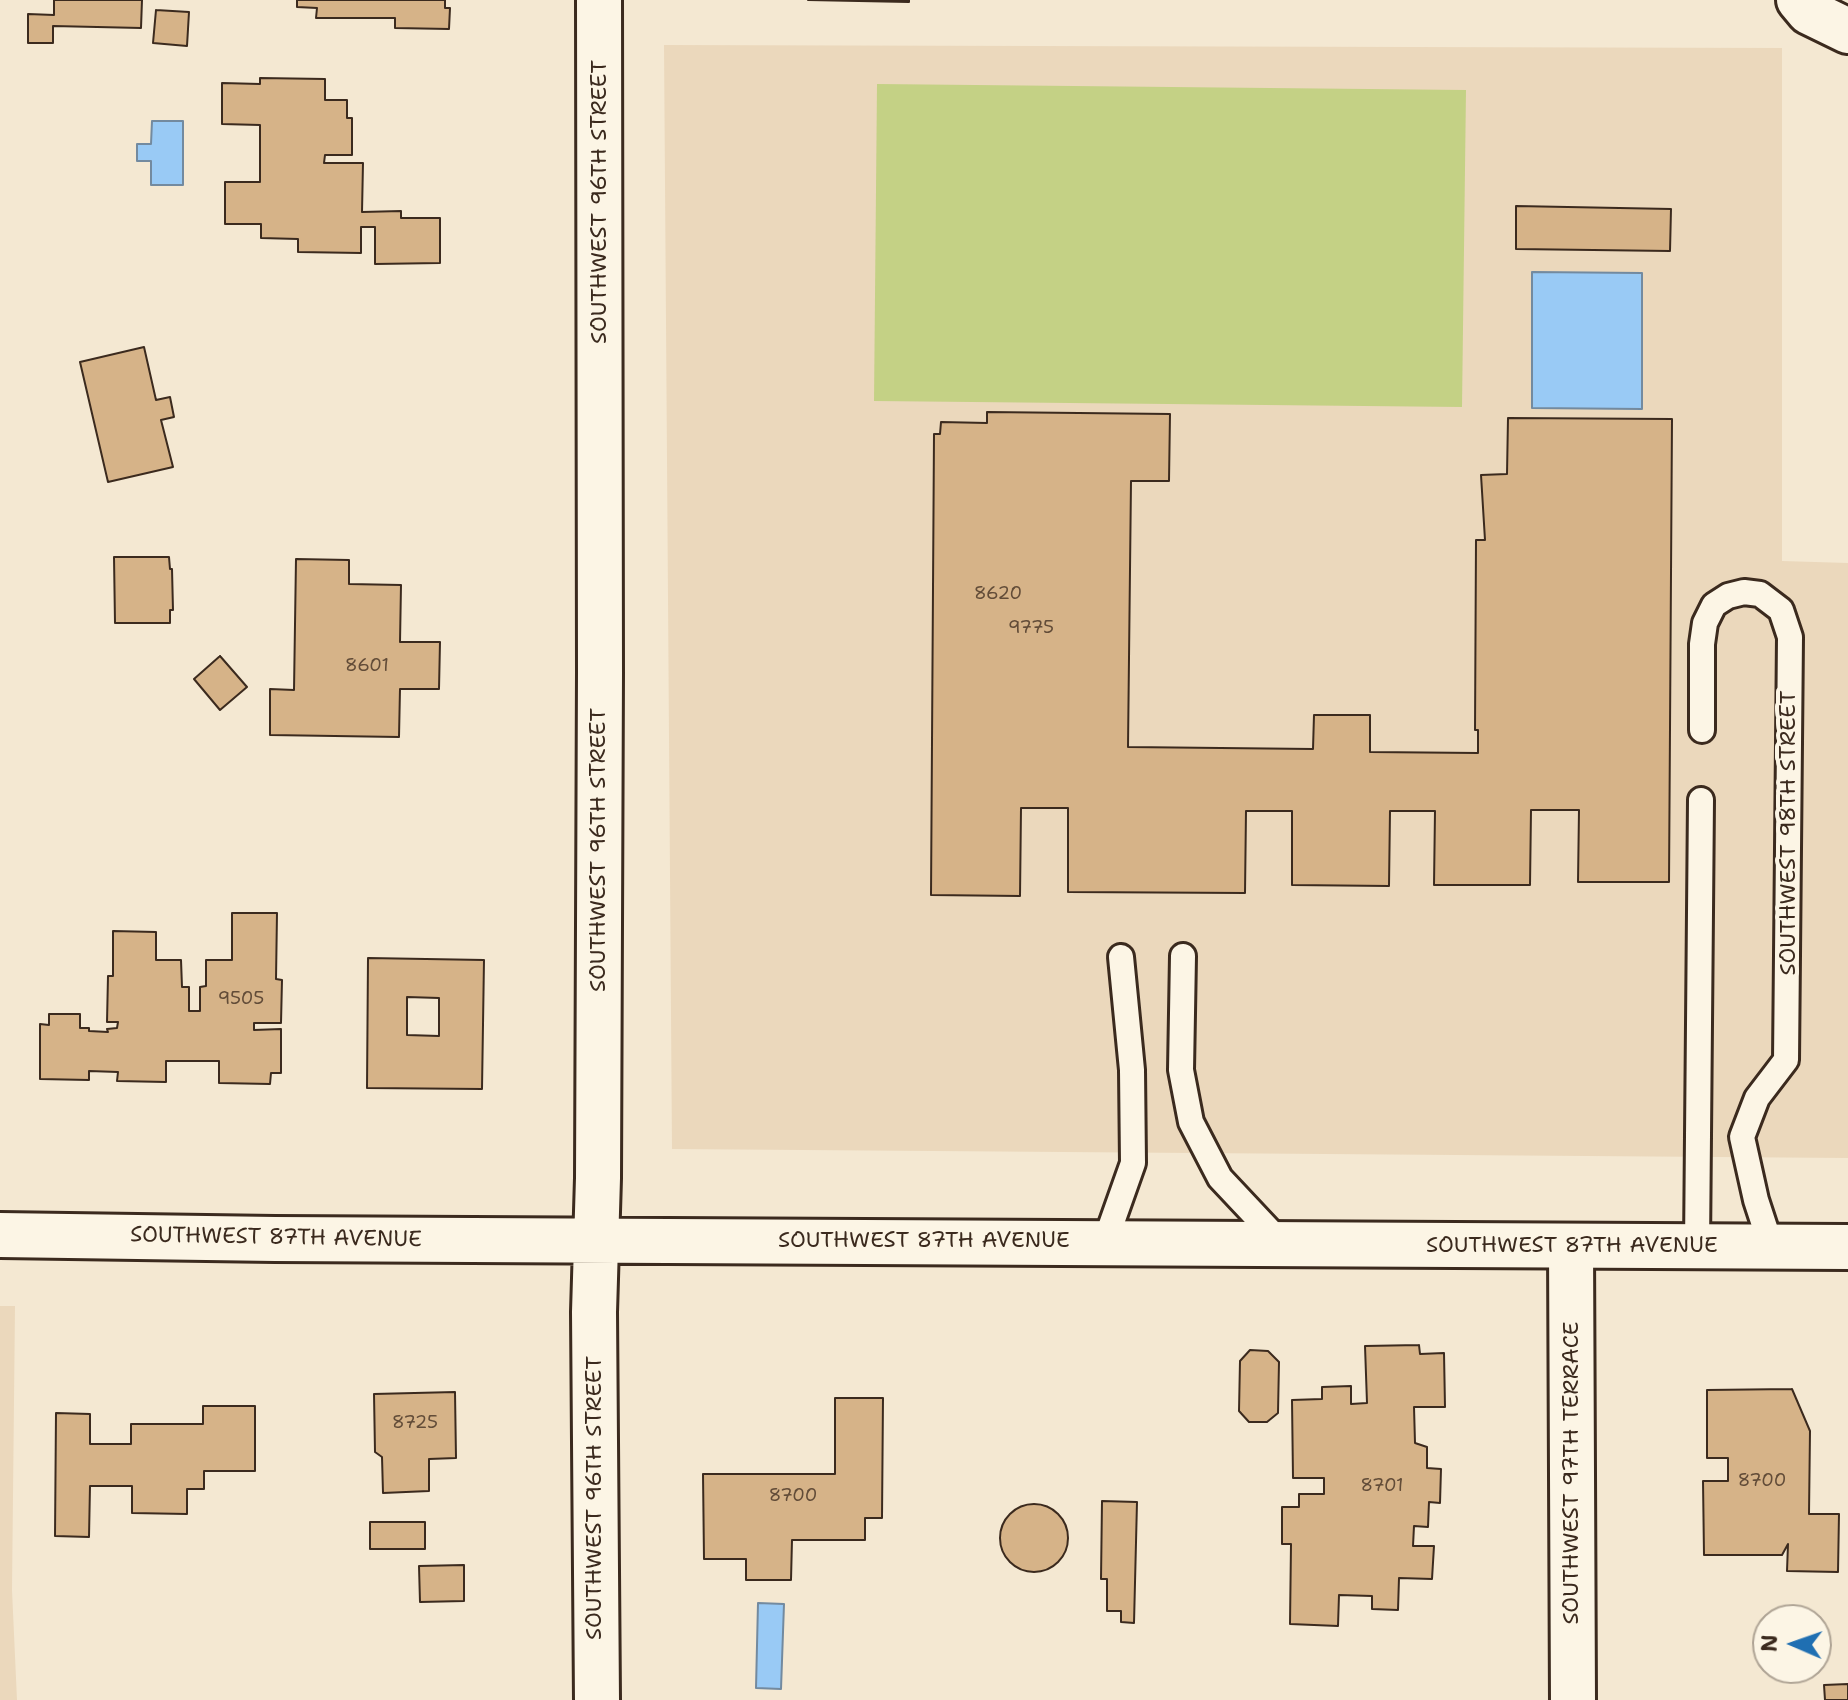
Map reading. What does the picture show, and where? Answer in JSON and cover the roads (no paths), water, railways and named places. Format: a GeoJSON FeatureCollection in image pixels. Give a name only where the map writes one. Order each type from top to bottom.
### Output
{"type":"FeatureCollection","features":[{"type":"Feature","properties":{"kind":"street","name":"SOUTHWEST 96TH STREET"},"geometry":{"type":"LineString","coordinates":[[597,1700],[595,1240],[598,1178],[600,688],[599,0]]}},
{"type":"Feature","properties":{"kind":"street"},"geometry":{"type":"LineString","coordinates":[[1804,6],[1848,31]]}},
{"type":"Feature","properties":{"kind":"street","name":"SOUTHWEST 87TH AVENUE"},"geometry":{"type":"LineString","coordinates":[[0,1235],[1848,1247]]}},
{"type":"Feature","properties":{"kind":"street","name":"SOUTHWEST 97TH TERRACE"},"geometry":{"type":"LineString","coordinates":[[1571,1246],[1573,1700]]}},
{"type":"Feature","properties":{"kind":"lane","name":"SOUTHWEST 98TH STREET"},"geometry":{"type":"LineString","coordinates":[[1702,730],[1702,644],[1705,623],[1714,605],[1728,596],[1744,592],[1760,594],[1781,610],[1790,637],[1786,1060],[1757,1098],[1742,1137],[1756,1200],[1771,1246]]}},
{"type":"Feature","properties":{"kind":"lane"},"geometry":{"type":"LineString","coordinates":[[1697,1247],[1701,800]]}},
{"type":"Feature","properties":{"kind":"lane"},"geometry":{"type":"LineString","coordinates":[[1183,956],[1181,1070],[1191,1122],[1220,1178],[1282,1244]]}},
{"type":"Feature","properties":{"kind":"lane"},"geometry":{"type":"LineString","coordinates":[[1105,1242],[1133,1163],[1132,1070],[1121,957]]}},
{"type":"Feature","properties":{"kind":"water"},"geometry":{"type":"Polygon","coordinates":[[[152,121],[183,121],[183,185],[151,185],[151,161],[137,161],[137,144],[151,144],[152,121]]]}},
{"type":"Feature","properties":{"kind":"water"},"geometry":{"type":"Polygon","coordinates":[[[1532,272],[1642,273],[1642,409],[1532,408],[1532,272]]]}},
{"type":"Feature","properties":{"kind":"water"},"geometry":{"type":"Polygon","coordinates":[[[758,1603],[784,1604],[781,1689],[756,1688],[758,1603]]]}}]}
